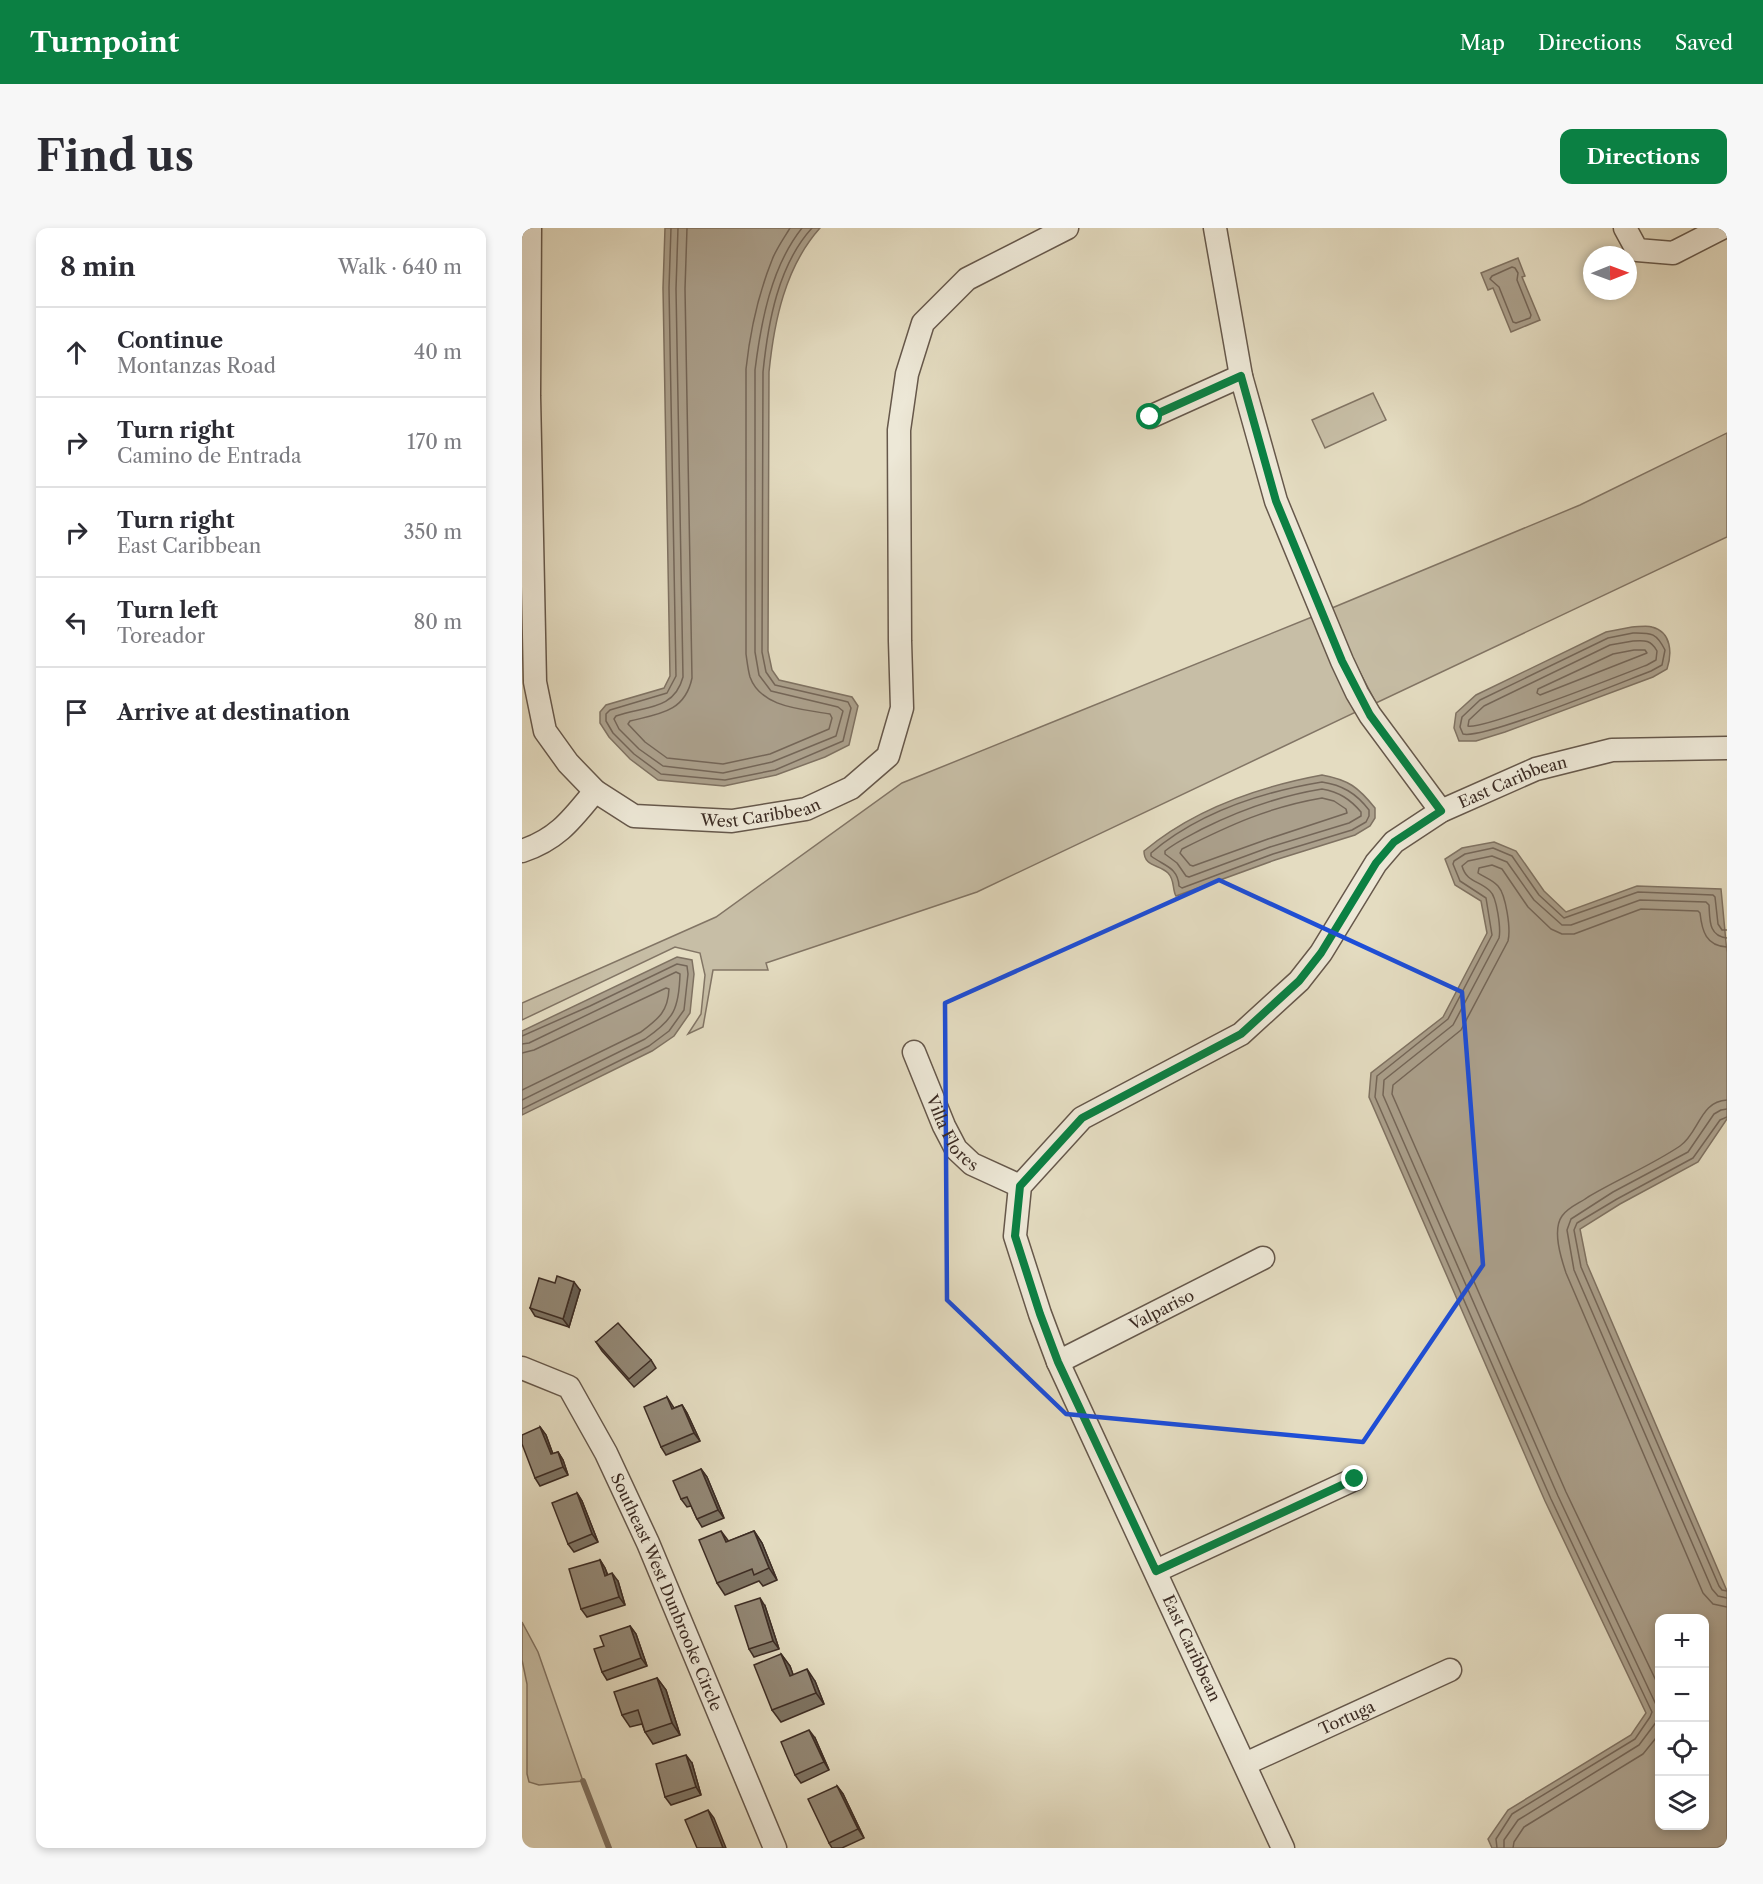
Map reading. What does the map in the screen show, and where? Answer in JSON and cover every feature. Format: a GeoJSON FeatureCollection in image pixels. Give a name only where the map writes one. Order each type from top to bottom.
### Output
{"type":"FeatureCollection","features":[{"type":"Feature","properties":{"kind":"street","name":"West Caribbean"},"geometry":{"type":"LineString","coordinates":[[530,228],[525,396],[528,603],[535,682],[545,731],[568,763],[595,791],[634,816],[732,821],[807,809],[851,788],[888,756],[902,708],[899,430],[907,374],[923,323],[967,279],[1067,228]]}},
{"type":"Feature","properties":{"kind":"street"},"geometry":{"type":"LineString","coordinates":[[1215,228],[1241,376],[1276,501],[1342,661],[1370,715],[1441,811]]}},
{"type":"Feature","properties":{"kind":"street"},"geometry":{"type":"LineString","coordinates":[[1625,228],[1637,250],[1673,254],[1722,228]]}},
{"type":"Feature","properties":{"kind":"street"},"geometry":{"type":"LineString","coordinates":[[1150,417],[1241,376]]}},
{"type":"Feature","properties":{"kind":"street","name":"East Caribbean"},"geometry":{"type":"LineString","coordinates":[[1283,1848],[1058,1362],[1015,1236],[1020,1186],[1082,1118],[1241,1034],[1299,981],[1321,953],[1376,863],[1394,842],[1441,811],[1536,769],[1612,750],[1727,748]]}},
{"type":"Feature","properties":{"kind":"street"},"geometry":{"type":"LineString","coordinates":[[522,851],[540,845],[556,834],[595,791]]}},
{"type":"Feature","properties":{"kind":"street","name":"Villa Flores"},"geometry":{"type":"LineString","coordinates":[[914,1052],[944,1126],[956,1149],[972,1164],[1020,1186]]}},
{"type":"Feature","properties":{"kind":"street","name":"Valpariso"},"geometry":{"type":"LineString","coordinates":[[1058,1362],[1263,1258]]}},
{"type":"Feature","properties":{"kind":"street","name":"Southeast West Dunbrooke Circle"},"geometry":{"type":"LineString","coordinates":[[522,1368],[569,1387],[606,1453],[648,1543],[775,1848]]}},
{"type":"Feature","properties":{"kind":"street"},"geometry":{"type":"LineString","coordinates":[[1156,1571],[1355,1479]]}},
{"type":"Feature","properties":{"kind":"street","name":"Tortuga"},"geometry":{"type":"LineString","coordinates":[[1245,1764],[1450,1670]]}},
{"type":"Feature","properties":{"kind":"highlighted area"},"geometry":{"type":"Polygon","coordinates":[[[1219,880],[1462,992],[1483,1265],[1363,1442],[1066,1414],[947,1300],[945,1003],[1219,880]]]}},
{"type":"Feature","properties":{"kind":"shaded area"},"geometry":{"type":"Polygon","coordinates":[[[1373,393],[1386,420],[1325,448],[1312,420],[1373,393]]]}},
{"type":"Feature","properties":{"kind":"shaded area"},"geometry":{"type":"Polygon","coordinates":[[[1727,433],[1727,537],[1376,703],[1352,657],[1332,608],[1580,505],[1727,433]]]}},
{"type":"Feature","properties":{"kind":"shaded area"},"geometry":{"type":"Polygon","coordinates":[[[1312,617],[1356,712],[977,892],[766,963],[768,970],[713,970],[703,1027],[688,1034],[701,1014],[705,975],[700,953],[675,947],[522,1020],[522,1003],[716,917],[902,783],[1312,617]]]}},
{"type":"Feature","properties":{"kind":"shaded area"},"geometry":{"type":"Polygon","coordinates":[[[522,1622],[538,1652],[583,1781],[539,1785],[529,1782],[527,1774],[527,1684],[522,1660],[522,1622]]]}},
{"type":"Feature","properties":{"kind":"water"},"geometry":{"type":"Polygon","coordinates":[[[665,228],[820,228],[808,243],[790,278],[778,315],[771,353],[769,372],[768,651],[772,670],[779,680],[852,697],[858,706],[849,745],[825,757],[776,775],[724,786],[658,780],[630,759],[609,737],[600,723],[600,712],[606,705],[664,688],[670,676],[663,288],[665,228]]]}},
{"type":"Feature","properties":{"kind":"water"},"geometry":{"type":"Polygon","coordinates":[[[1518,258],[1525,276],[1522,277],[1540,320],[1511,332],[1493,288],[1488,290],[1481,273],[1518,258]]]}},
{"type":"Feature","properties":{"kind":"water"},"geometry":{"type":"Polygon","coordinates":[[[1650,626],[1663,634],[1670,650],[1667,669],[1653,677],[1505,732],[1476,741],[1459,741],[1454,728],[1456,713],[1476,695],[1606,632],[1650,626]]]}},
{"type":"Feature","properties":{"kind":"water"},"geometry":{"type":"Polygon","coordinates":[[[1322,775],[1346,782],[1363,795],[1375,808],[1375,818],[1370,826],[1355,835],[1275,860],[1176,896],[1170,876],[1146,860],[1144,851],[1163,836],[1205,812],[1251,793],[1322,775]]]}},
{"type":"Feature","properties":{"kind":"water"},"geometry":{"type":"Polygon","coordinates":[[[1494,842],[1516,851],[1544,891],[1566,912],[1637,886],[1721,889],[1727,953],[1727,1119],[1698,1162],[1620,1204],[1580,1229],[1587,1264],[1727,1591],[1727,1843],[1717,1848],[1492,1848],[1488,1839],[1508,1810],[1631,1735],[1646,1713],[1545,1501],[1369,1097],[1371,1073],[1443,1017],[1487,933],[1481,901],[1455,885],[1445,859],[1462,848],[1494,842]]]}},
{"type":"Feature","properties":{"kind":"water"},"geometry":{"type":"Polygon","coordinates":[[[677,957],[692,960],[694,974],[690,1013],[674,1036],[652,1051],[522,1115],[522,1031],[677,957]]]}},
{"type":"Feature","properties":{"kind":"building"},"geometry":{"type":"Polygon","coordinates":[[[557,1276],[574,1282],[563,1319],[530,1308],[539,1278],[555,1283],[557,1276]]]}},
{"type":"Feature","properties":{"kind":"building"},"geometry":{"type":"Polygon","coordinates":[[[618,1323],[651,1360],[629,1379],[596,1342],[618,1323]]]}},
{"type":"Feature","properties":{"kind":"building"},"geometry":{"type":"Polygon","coordinates":[[[667,1397],[672,1409],[682,1405],[694,1433],[661,1447],[644,1407],[667,1397]]]}},
{"type":"Feature","properties":{"kind":"building"},"geometry":{"type":"Polygon","coordinates":[[[540,1427],[551,1454],[558,1452],[563,1467],[535,1478],[522,1444],[522,1435],[540,1427]]]}},
{"type":"Feature","properties":{"kind":"building"},"geometry":{"type":"Polygon","coordinates":[[[701,1469],[718,1510],[697,1519],[687,1497],[681,1499],[673,1481],[701,1469]]]}},
{"type":"Feature","properties":{"kind":"building"},"geometry":{"type":"Polygon","coordinates":[[[577,1493],[592,1534],[568,1544],[552,1503],[577,1493]]]}},
{"type":"Feature","properties":{"kind":"building"},"geometry":{"type":"Polygon","coordinates":[[[721,1531],[726,1542],[754,1531],[769,1568],[754,1575],[752,1569],[717,1583],[699,1540],[721,1531]]]}},
{"type":"Feature","properties":{"kind":"building"},"geometry":{"type":"Polygon","coordinates":[[[600,1560],[605,1576],[612,1573],[619,1597],[581,1609],[569,1569],[600,1560]]]}},
{"type":"Feature","properties":{"kind":"building"},"geometry":{"type":"Polygon","coordinates":[[[760,1598],[773,1641],[749,1649],[735,1606],[760,1598]]]}},
{"type":"Feature","properties":{"kind":"building"},"geometry":{"type":"Polygon","coordinates":[[[630,1626],[641,1658],[602,1672],[594,1649],[604,1646],[600,1636],[630,1626]]]}},
{"type":"Feature","properties":{"kind":"building"},"geometry":{"type":"Polygon","coordinates":[[[781,1654],[790,1676],[807,1669],[816,1693],[772,1710],[754,1665],[781,1654]]]}},
{"type":"Feature","properties":{"kind":"building"},"geometry":{"type":"Polygon","coordinates":[[[657,1678],[672,1723],[645,1732],[638,1710],[622,1715],[614,1692],[657,1678]]]}},
{"type":"Feature","properties":{"kind":"building"},"geometry":{"type":"Polygon","coordinates":[[[809,1730],[824,1762],[795,1775],[781,1742],[809,1730]]]}},
{"type":"Feature","properties":{"kind":"building"},"geometry":{"type":"Polygon","coordinates":[[[686,1755],[696,1787],[665,1797],[656,1764],[686,1755]]]}},
{"type":"Feature","properties":{"kind":"building"},"geometry":{"type":"Polygon","coordinates":[[[837,1786],[858,1829],[829,1843],[808,1799],[837,1786]]]}},
{"type":"Feature","properties":{"kind":"building"},"geometry":{"type":"Polygon","coordinates":[[[708,1810],[723,1848],[697,1848],[685,1820],[708,1810]]]}},
{"type":"Feature","properties":{"kind":"waterway"},"geometry":{"type":"LineString","coordinates":[[583,1781],[609,1848]]}},
{"type":"Feature","properties":{"kind":"route"},"geometry":{"type":"LineString","coordinates":[[1150,417],[1241,376],[1276,501],[1342,661],[1370,715],[1441,811],[1394,842],[1376,863],[1321,953],[1299,981],[1241,1034],[1082,1118],[1020,1186],[1015,1236],[1058,1362],[1156,1571],[1355,1479]]}}]}
